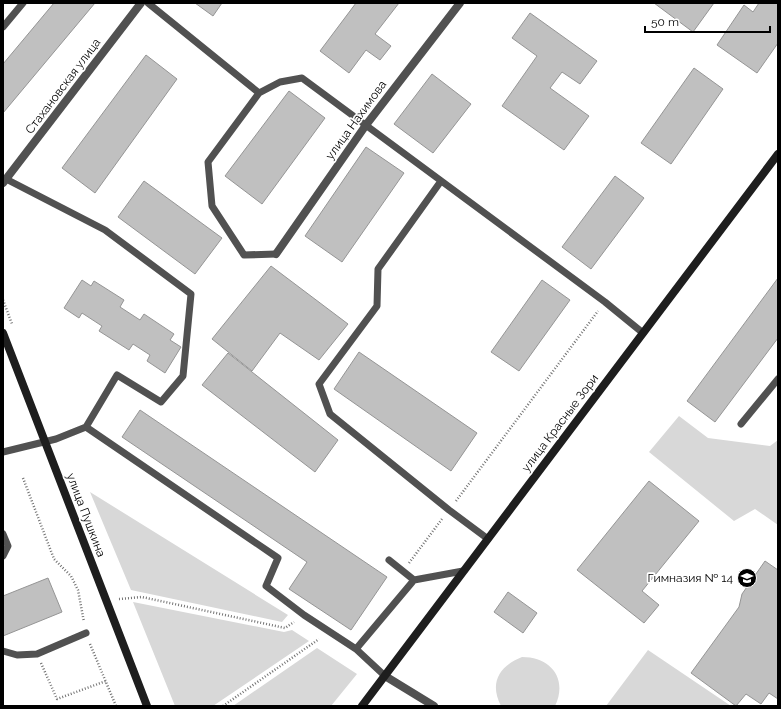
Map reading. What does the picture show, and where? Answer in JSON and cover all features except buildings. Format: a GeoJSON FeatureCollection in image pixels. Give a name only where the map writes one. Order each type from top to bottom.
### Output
{"type":"FeatureCollection","features":[{"type":"Feature","properties":{"kind":"main road","name":"улица Красные Зори"},"geometry":{"type":"LineString","coordinates":[[362,706],[778,154]]}},
{"type":"Feature","properties":{"kind":"main road","name":"улица Пушкина"},"geometry":{"type":"LineString","coordinates":[[3,333],[147,706]]}},
{"type":"Feature","properties":{"kind":"street","name":"Стахановская улица"},"geometry":{"type":"LineString","coordinates":[[5,181],[141,3]]}},
{"type":"Feature","properties":{"kind":"street","name":"улица Нахимова"},"geometry":{"type":"LineString","coordinates":[[276,254],[366,125],[460,3]]}},
{"type":"Feature","properties":{"kind":"street"},"geometry":{"type":"LineString","coordinates":[[385,676],[434,706]]}},
{"type":"Feature","properties":{"kind":"lane"},"geometry":{"type":"LineString","coordinates":[[3,27],[23,3]]}},
{"type":"Feature","properties":{"kind":"lane"},"geometry":{"type":"LineString","coordinates":[[148,3],[259,93]]}},
{"type":"Feature","properties":{"kind":"lane"},"geometry":{"type":"LineString","coordinates":[[276,254],[244,255],[212,206],[208,162],[259,93],[280,82],[302,78],[605,302],[644,333]]}},
{"type":"Feature","properties":{"kind":"lane"},"geometry":{"type":"LineString","coordinates":[[3,452],[56,439],[86,427],[116,375],[162,402],[183,376],[190,294],[105,230],[5,181]]}},
{"type":"Feature","properties":{"kind":"lane"},"geometry":{"type":"LineString","coordinates":[[441,181],[378,269],[376,306],[319,384],[330,414],[449,510],[488,539]]}},
{"type":"Feature","properties":{"kind":"lane"},"geometry":{"type":"LineString","coordinates":[[741,424],[778,379]]}},
{"type":"Feature","properties":{"kind":"lane"},"geometry":{"type":"LineString","coordinates":[[86,427],[278,558],[266,586],[304,615],[356,649],[385,676]]}},
{"type":"Feature","properties":{"kind":"lane"},"geometry":{"type":"LineString","coordinates":[[3,534],[8,546],[3,556]]}},
{"type":"Feature","properties":{"kind":"lane"},"geometry":{"type":"LineString","coordinates":[[389,560],[414,580]]}},
{"type":"Feature","properties":{"kind":"lane"},"geometry":{"type":"LineString","coordinates":[[356,649],[414,580],[464,571]]}},
{"type":"Feature","properties":{"kind":"lane"},"geometry":{"type":"LineString","coordinates":[[3,652],[17,655],[37,654],[86,633]]}},
{"type":"Feature","properties":{"kind":"path"},"geometry":{"type":"LineString","coordinates":[[403,571],[605,302]]}},
{"type":"Feature","properties":{"kind":"path"},"geometry":{"type":"LineString","coordinates":[[23,478],[54,559],[71,576],[78,590],[86,633],[116,706]]}},
{"type":"Feature","properties":{"kind":"path"},"geometry":{"type":"LineString","coordinates":[[119,599],[142,597],[285,628],[304,615]]}},
{"type":"Feature","properties":{"kind":"path"},"geometry":{"type":"LineString","coordinates":[[223,706],[330,632]]}},
{"type":"Feature","properties":{"kind":"path"},"geometry":{"type":"LineString","coordinates":[[37,654],[57,699],[106,681]]}},
{"type":"Feature","properties":{"kind":"shaded area"},"geometry":{"type":"Polygon","coordinates":[[[679,416],[708,438],[770,446],[778,440],[778,525],[755,509],[734,521],[649,452],[679,416]]]}},
{"type":"Feature","properties":{"kind":"shaded area"},"geometry":{"type":"Polygon","coordinates":[[[90,492],[288,615],[282,622],[131,590],[90,492]]]}},
{"type":"Feature","properties":{"kind":"shaded area"},"geometry":{"type":"Polygon","coordinates":[[[133,602],[284,632],[292,630],[309,641],[213,706],[175,706],[133,602]]]}},
{"type":"Feature","properties":{"kind":"shaded area"},"geometry":{"type":"Polygon","coordinates":[[[317,648],[357,674],[331,706],[233,706],[317,648]]]}},
{"type":"Feature","properties":{"kind":"shaded area"},"geometry":{"type":"Polygon","coordinates":[[[648,650],[731,706],[606,706],[648,650]]]}},
{"type":"Feature","properties":{"kind":"shaded area"},"geometry":{"type":"Polygon","coordinates":[[[522,657],[541,661],[549,665],[554,671],[558,679],[559,687],[559,696],[555,706],[501,706],[496,690],[498,676],[507,665],[522,657]]]}},
{"type":"Feature","properties":{"kind":"place","name":"Гимназия № 14"},"geometry":{"type":"Point","coordinates":[747,578]}}]}
